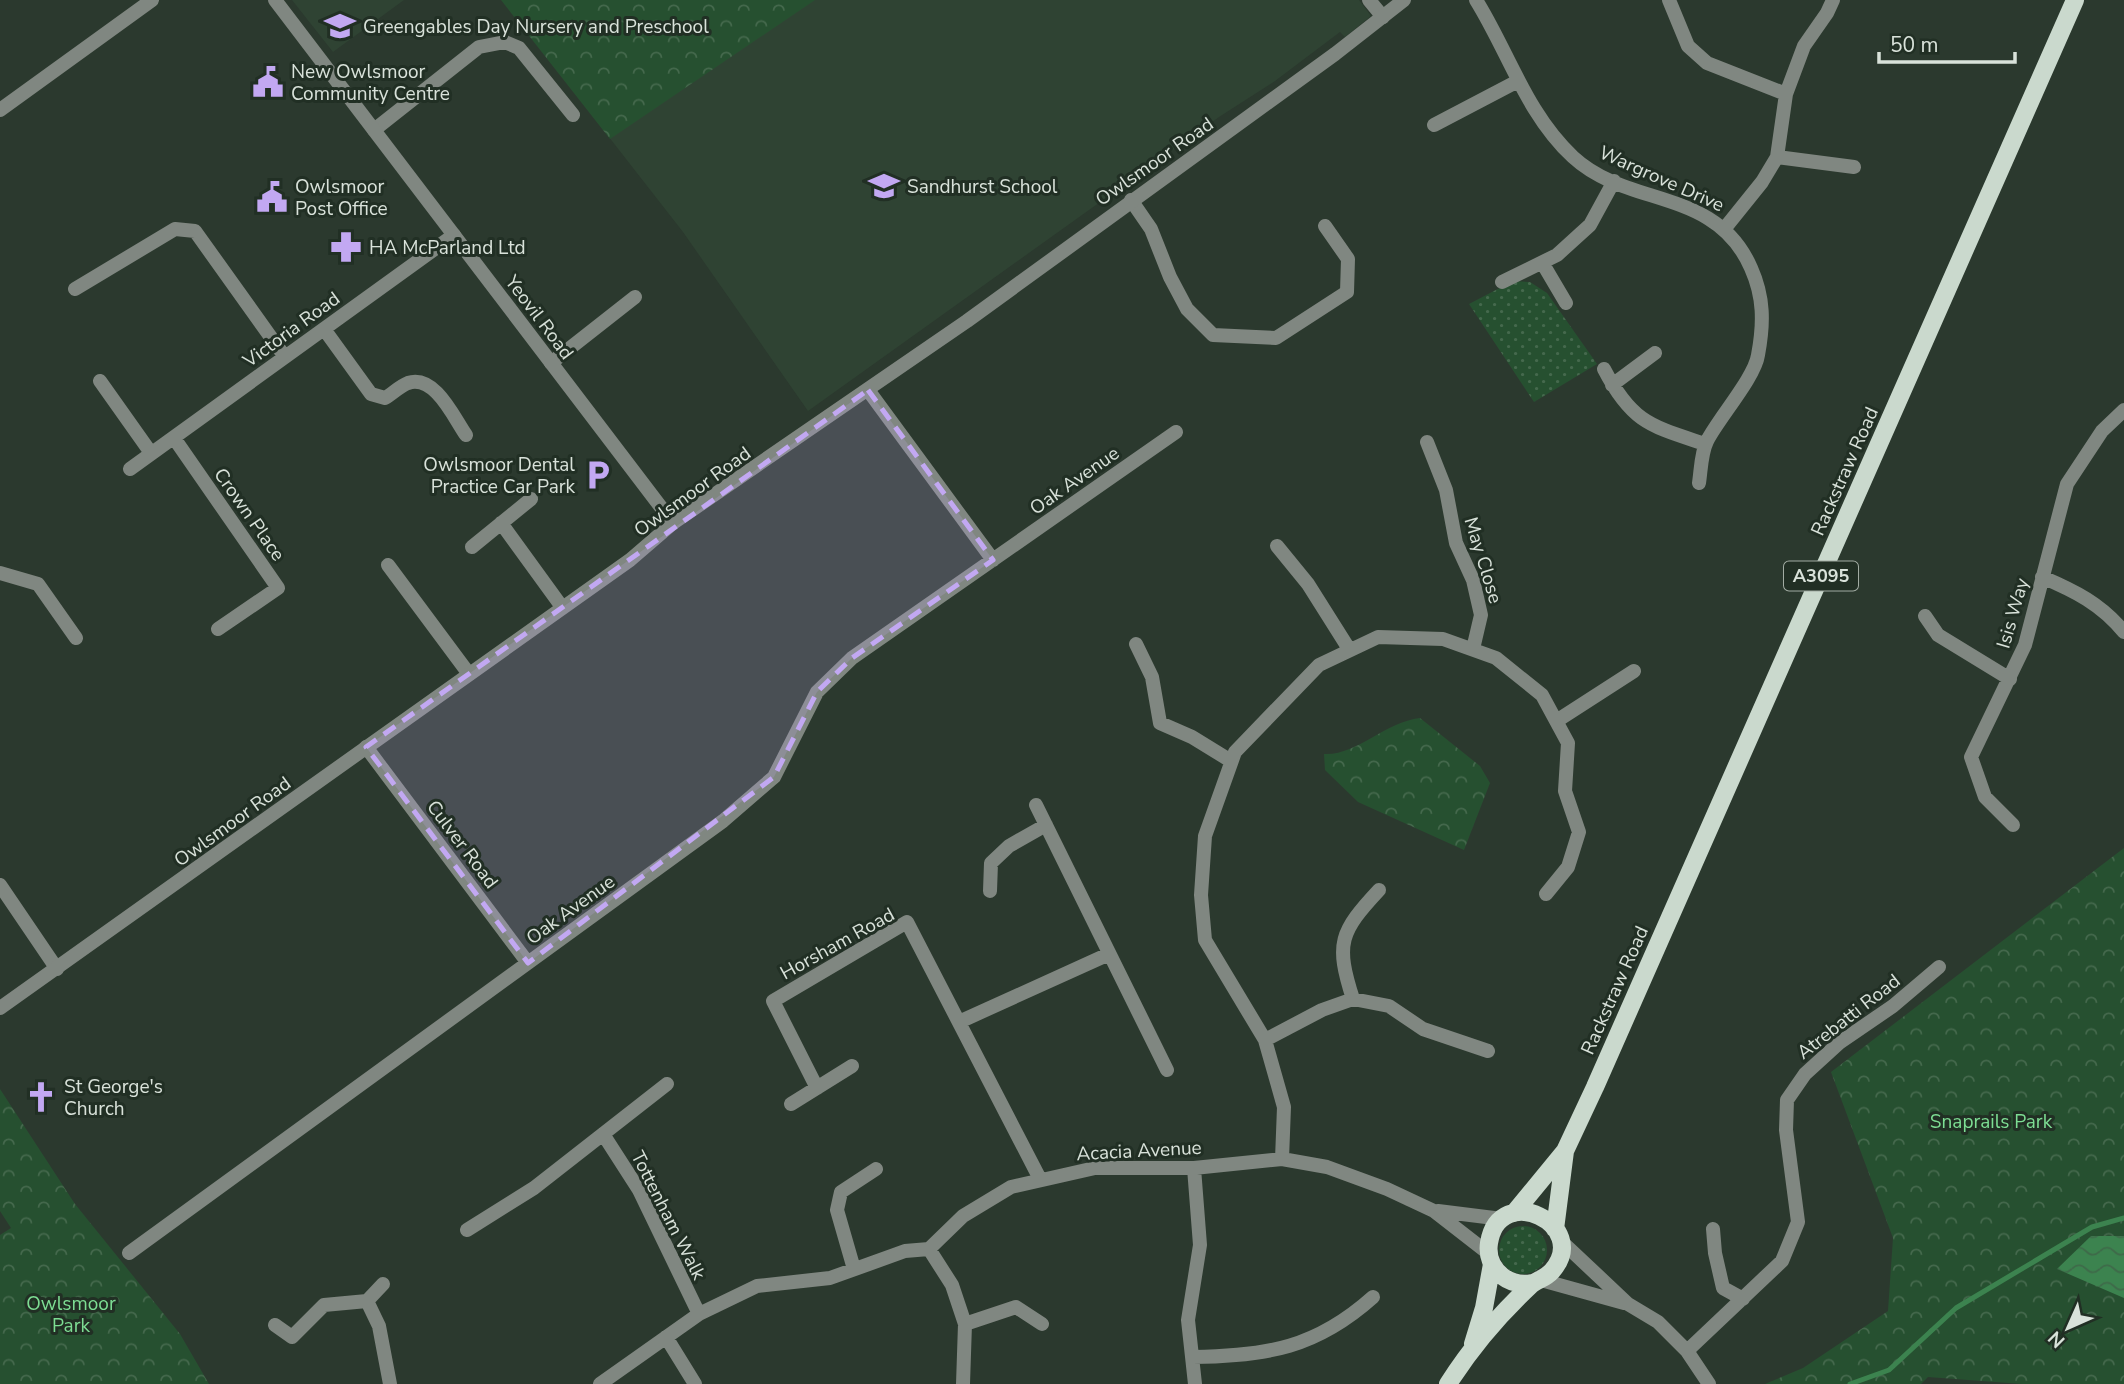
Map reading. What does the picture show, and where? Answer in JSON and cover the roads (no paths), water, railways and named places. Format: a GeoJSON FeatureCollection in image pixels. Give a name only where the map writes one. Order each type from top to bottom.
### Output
{"type":"FeatureCollection","features":[{"type":"Feature","properties":{"kind":"main road","name":"Rackstraw Road"},"geometry":{"type":"LineString","coordinates":[[1508,1216],[1564,1151],[2075,0]]}},
{"type":"Feature","properties":{"kind":"main road","name":"Rackstraw Road"},"geometry":{"type":"LineString","coordinates":[[1557,1234],[1564,1151]]}},
{"type":"Feature","properties":{"kind":"main road"},"geometry":{"type":"LineString","coordinates":[[1448,1384],[1472,1348],[1557,1263],[1557,1234],[1534,1213],[1508,1216],[1491,1234],[1484,1308],[1472,1348]]}},
{"type":"Feature","properties":{"kind":"main road"},"geometry":{"type":"LineString","coordinates":[[1490,1258],[1500,1275],[1512,1282],[1536,1282]]}},
{"type":"Feature","properties":{"kind":"street"},"geometry":{"type":"LineString","coordinates":[[1,108],[152,0]]}},
{"type":"Feature","properties":{"kind":"street","name":"Yeovil Road"},"geometry":{"type":"LineString","coordinates":[[275,0],[673,523]]}},
{"type":"Feature","properties":{"kind":"street"},"geometry":{"type":"LineString","coordinates":[[1369,0],[1383,17]]}},
{"type":"Feature","properties":{"kind":"street","name":"Owlsmoor Road"},"geometry":{"type":"LineString","coordinates":[[0,1008],[630,560],[673,523],[868,390],[1404,0]]}},
{"type":"Feature","properties":{"kind":"street","name":"Wargrove Drive"},"geometry":{"type":"LineString","coordinates":[[1476,0],[1541,122],[1575,159],[1614,181],[1702,213],[1726,228],[1744,250],[1763,295],[1758,358],[1705,444],[1699,483]]}},
{"type":"Feature","properties":{"kind":"street"},"geometry":{"type":"LineString","coordinates":[[1669,0],[1688,46],[1707,62],[1786,94]]}},
{"type":"Feature","properties":{"kind":"street"},"geometry":{"type":"LineString","coordinates":[[1726,228],[1777,158],[1786,94],[1804,46],[1833,0]]}},
{"type":"Feature","properties":{"kind":"street"},"geometry":{"type":"LineString","coordinates":[[374,130],[479,47],[505,42],[519,48],[573,115]]}},
{"type":"Feature","properties":{"kind":"street"},"geometry":{"type":"LineString","coordinates":[[1434,125],[1518,82]]}},
{"type":"Feature","properties":{"kind":"street"},"geometry":{"type":"LineString","coordinates":[[1777,158],[1854,167]]}},
{"type":"Feature","properties":{"kind":"street"},"geometry":{"type":"LineString","coordinates":[[1502,282],[1543,264],[1590,225],[1614,181]]}},
{"type":"Feature","properties":{"kind":"street"},"geometry":{"type":"LineString","coordinates":[[1131,200],[1151,229],[1170,277],[1187,309],[1213,335],[1276,338],[1348,292],[1348,259],[1325,226]]}},
{"type":"Feature","properties":{"kind":"street"},"geometry":{"type":"LineString","coordinates":[[75,289],[175,229],[195,231],[285,357]]}},
{"type":"Feature","properties":{"kind":"street","name":"Victoria Road"},"geometry":{"type":"LineString","coordinates":[[130,469],[454,235]]}},
{"type":"Feature","properties":{"kind":"street"},"geometry":{"type":"LineString","coordinates":[[1543,264],[1566,303]]}},
{"type":"Feature","properties":{"kind":"street"},"geometry":{"type":"LineString","coordinates":[[551,363],[635,297]]}},
{"type":"Feature","properties":{"kind":"street"},"geometry":{"type":"LineString","coordinates":[[324,329],[371,394],[385,398],[408,383],[422,381],[433,388],[466,435]]}},
{"type":"Feature","properties":{"kind":"street"},"geometry":{"type":"LineString","coordinates":[[1612,384],[1656,353]]}},
{"type":"Feature","properties":{"kind":"street"},"geometry":{"type":"LineString","coordinates":[[1604,369],[1629,407],[1649,425],[1705,444]]}},
{"type":"Feature","properties":{"kind":"street"},"geometry":{"type":"LineString","coordinates":[[100,381],[151,453]]}},
{"type":"Feature","properties":{"kind":"street"},"geometry":{"type":"LineString","coordinates":[[868,390],[993,560]]}},
{"type":"Feature","properties":{"kind":"street","name":"Isis Way"},"geometry":{"type":"LineString","coordinates":[[2013,825],[1985,797],[1971,757],[2025,645],[2067,484],[2102,431],[2124,410]]}},
{"type":"Feature","properties":{"kind":"street","name":"Oak Avenue"},"geometry":{"type":"LineString","coordinates":[[129,1253],[723,821],[775,777],[817,692],[852,658],[1176,432]]}},
{"type":"Feature","properties":{"kind":"street","name":"Crown Place"},"geometry":{"type":"LineString","coordinates":[[174,438],[278,588],[218,629]]}},
{"type":"Feature","properties":{"kind":"street","name":"May Close"},"geometry":{"type":"LineString","coordinates":[[1427,442],[1446,490],[1456,543],[1473,580],[1482,615],[1473,649]]}},
{"type":"Feature","properties":{"kind":"street"},"geometry":{"type":"LineString","coordinates":[[472,547],[531,499]]}},
{"type":"Feature","properties":{"kind":"street"},"geometry":{"type":"LineString","coordinates":[[501,523],[562,607]]}},
{"type":"Feature","properties":{"kind":"street"},"geometry":{"type":"LineString","coordinates":[[1277,546],[1308,584],[1349,649]]}},
{"type":"Feature","properties":{"kind":"street"},"geometry":{"type":"LineString","coordinates":[[388,565],[469,674]]}},
{"type":"Feature","properties":{"kind":"street"},"geometry":{"type":"LineString","coordinates":[[0,573],[38,584],[76,638]]}},
{"type":"Feature","properties":{"kind":"street"},"geometry":{"type":"LineString","coordinates":[[2042,577],[2078,592],[2109,614],[2124,632]]}},
{"type":"Feature","properties":{"kind":"street"},"geometry":{"type":"LineString","coordinates":[[1925,616],[1938,635],[2010,679]]}},
{"type":"Feature","properties":{"kind":"street"},"geometry":{"type":"LineString","coordinates":[[1282,1159],[1284,1107],[1265,1040],[1205,940],[1201,895],[1205,836],[1235,752],[1319,664],[1378,637],[1443,639],[1496,657],[1542,695],[1558,720],[1568,743],[1565,791],[1579,832],[1568,867],[1546,894]]}},
{"type":"Feature","properties":{"kind":"street"},"geometry":{"type":"LineString","coordinates":[[1136,644],[1152,677],[1160,723],[1231,761]]}},
{"type":"Feature","properties":{"kind":"street"},"geometry":{"type":"LineString","coordinates":[[1558,720],[1633,671]]}},
{"type":"Feature","properties":{"kind":"street","name":"Culver Road"},"geometry":{"type":"LineString","coordinates":[[366,747],[528,963]]}},
{"type":"Feature","properties":{"kind":"street"},"geometry":{"type":"LineString","coordinates":[[1036,805],[1167,1070]]}},
{"type":"Feature","properties":{"kind":"street"},"geometry":{"type":"LineString","coordinates":[[990,891],[991,863],[1009,846],[1046,825]]}},
{"type":"Feature","properties":{"kind":"street"},"geometry":{"type":"LineString","coordinates":[[0,886],[57,969]]}},
{"type":"Feature","properties":{"kind":"street"},"geometry":{"type":"LineString","coordinates":[[1353,999],[1342,964],[1343,940],[1354,917],[1379,890]]}},
{"type":"Feature","properties":{"kind":"street","name":"Horsham Road"},"geometry":{"type":"LineString","coordinates":[[817,1088],[774,1001],[907,922],[1040,1179]]}},
{"type":"Feature","properties":{"kind":"street"},"geometry":{"type":"LineString","coordinates":[[959,1022],[1110,954]]}},
{"type":"Feature","properties":{"kind":"street","name":"Atrebatti Road"},"geometry":{"type":"LineString","coordinates":[[1687,1350],[1782,1261],[1798,1222],[1786,1130],[1787,1100],[1805,1074],[1839,1043],[1894,1006],[1939,967]]}},
{"type":"Feature","properties":{"kind":"street"},"geometry":{"type":"LineString","coordinates":[[1265,1040],[1322,1010],[1353,999],[1389,1006],[1423,1029],[1488,1051]]}},
{"type":"Feature","properties":{"kind":"street"},"geometry":{"type":"LineString","coordinates":[[791,1104],[852,1066]]}},
{"type":"Feature","properties":{"kind":"street"},"geometry":{"type":"LineString","coordinates":[[467,1230],[504,1210],[667,1084]]}},
{"type":"Feature","properties":{"kind":"street","name":"Tottenham Walk"},"geometry":{"type":"LineString","coordinates":[[603,1134],[639,1190],[699,1314]]}},
{"type":"Feature","properties":{"kind":"street","name":"Acacia Avenue"},"geometry":{"type":"LineString","coordinates":[[929,1249],[983,1202],[1011,1187],[1040,1179],[1095,1168],[1194,1168],[1282,1159],[1327,1167],[1387,1189],[1434,1211],[1490,1258]]}},
{"type":"Feature","properties":{"kind":"street"},"geometry":{"type":"LineString","coordinates":[[1194,1168],[1200,1245],[1188,1320],[1195,1384]]}},
{"type":"Feature","properties":{"kind":"street"},"geometry":{"type":"LineString","coordinates":[[854,1269],[837,1210],[841,1192],[876,1169]]}},
{"type":"Feature","properties":{"kind":"street","name":"Acacia Avenue"},"geometry":{"type":"LineString","coordinates":[[1434,1211],[1508,1216]]}},
{"type":"Feature","properties":{"kind":"street"},"geometry":{"type":"LineString","coordinates":[[1713,1229],[1715,1254],[1723,1288],[1743,1299]]}},
{"type":"Feature","properties":{"kind":"street"},"geometry":{"type":"LineString","coordinates":[[1557,1234],[1628,1304],[1658,1322],[1687,1350],[1709,1384]]}},
{"type":"Feature","properties":{"kind":"street"},"geometry":{"type":"LineString","coordinates":[[600,1384],[699,1314],[757,1286],[830,1278],[905,1251],[929,1249],[952,1285],[965,1324],[964,1384]]}},
{"type":"Feature","properties":{"kind":"street"},"geometry":{"type":"LineString","coordinates":[[1536,1282],[1628,1304]]}},
{"type":"Feature","properties":{"kind":"street"},"geometry":{"type":"LineString","coordinates":[[275,1325],[292,1337],[324,1305],[367,1301],[383,1284]]}},
{"type":"Feature","properties":{"kind":"street"},"geometry":{"type":"LineString","coordinates":[[1193,1357],[1244,1356],[1280,1350],[1315,1339],[1349,1319],[1373,1297]]}},
{"type":"Feature","properties":{"kind":"street"},"geometry":{"type":"LineString","coordinates":[[367,1301],[379,1326],[390,1384]]}},
{"type":"Feature","properties":{"kind":"street"},"geometry":{"type":"LineString","coordinates":[[965,1324],[1017,1307],[1042,1324]]}},
{"type":"Feature","properties":{"kind":"street"},"geometry":{"type":"LineString","coordinates":[[666,1337],[695,1384]]}},
{"type":"Feature","properties":{"kind":"water"},"geometry":{"type":"Polygon","coordinates":[[[2091,1236],[2124,1236],[2124,1298],[2057,1269],[2091,1236]]]}},
{"type":"Feature","properties":{"kind":"waterway"},"geometry":{"type":"LineString","coordinates":[[1850,1384],[1889,1370],[1956,1308],[2092,1227],[2124,1218]]}},
{"type":"Feature","properties":{"kind":"place","name":"Greengables Day Nursery and Preschool"},"geometry":{"type":"Point","coordinates":[340,26]}},
{"type":"Feature","properties":{"kind":"place","name":"New Owlsmoor Community Centre"},"geometry":{"type":"Point","coordinates":[268,82]}},
{"type":"Feature","properties":{"kind":"place","name":"Sandhurst School"},"geometry":{"type":"Point","coordinates":[884,186]}},
{"type":"Feature","properties":{"kind":"place","name":"Owlsmoor Post Office"},"geometry":{"type":"Point","coordinates":[272,197]}},
{"type":"Feature","properties":{"kind":"place","name":"HA McParland Ltd"},"geometry":{"type":"Point","coordinates":[346,247]}},
{"type":"Feature","properties":{"kind":"place","name":"Owlsmoor Dental Practice Car Park"},"geometry":{"type":"Point","coordinates":[598,475]}},
{"type":"Feature","properties":{"kind":"place","name":"St George's Church"},"geometry":{"type":"Point","coordinates":[41,1097]}},
{"type":"Feature","properties":{"kind":"park label","name":"Snaprails Park"},"geometry":{"type":"Point","coordinates":[1991,1121]}},
{"type":"Feature","properties":{"kind":"park label","name":"Owlsmoor Park"},"geometry":{"type":"Point","coordinates":[71,1314]}}]}
